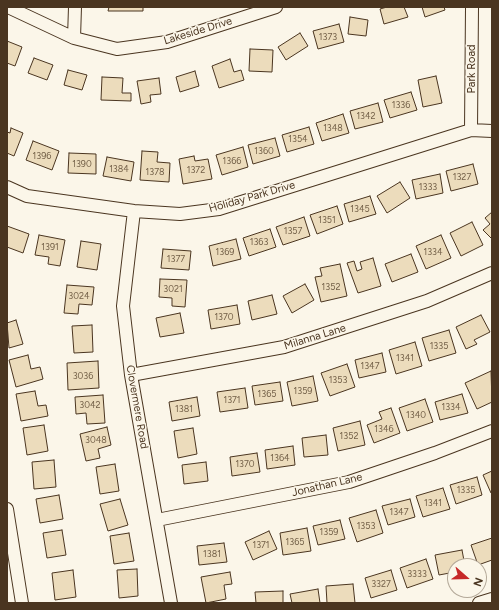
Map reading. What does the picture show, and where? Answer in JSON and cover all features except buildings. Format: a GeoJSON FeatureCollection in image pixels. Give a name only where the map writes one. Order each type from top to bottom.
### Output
{"type":"FeatureCollection","features":[{"type":"Feature","properties":{"kind":"street","name":"Lakeside Drive"},"geometry":{"type":"LineString","coordinates":[[8,7],[74,38],[117,49],[167,42],[276,7]]}},
{"type":"Feature","properties":{"kind":"street"},"geometry":{"type":"LineString","coordinates":[[74,7],[74,38]]}},
{"type":"Feature","properties":{"kind":"street","name":"Park Road"},"geometry":{"type":"LineString","coordinates":[[471,130],[472,7]]}},
{"type":"Feature","properties":{"kind":"street","name":"Holiday Park Drive"},"geometry":{"type":"LineString","coordinates":[[7,187],[27,196],[134,210],[180,214],[219,209],[471,130],[492,131]]}},
{"type":"Feature","properties":{"kind":"street","name":"Clovermere Road"},"geometry":{"type":"LineString","coordinates":[[134,210],[123,306],[131,376],[171,603]]}},
{"type":"Feature","properties":{"kind":"street","name":"Milanna Lane"},"geometry":{"type":"LineString","coordinates":[[131,376],[284,347],[427,301],[492,273]]}},
{"type":"Feature","properties":{"kind":"street","name":"Jonathan Lane"},"geometry":{"type":"LineString","coordinates":[[157,520],[349,482],[435,454],[492,431]]}},
{"type":"Feature","properties":{"kind":"street"},"geometry":{"type":"LineString","coordinates":[[7,509],[22,603]]}},
{"type":"Feature","properties":{"kind":"street"},"geometry":{"type":"LineString","coordinates":[[479,603],[492,599]]}}]}
